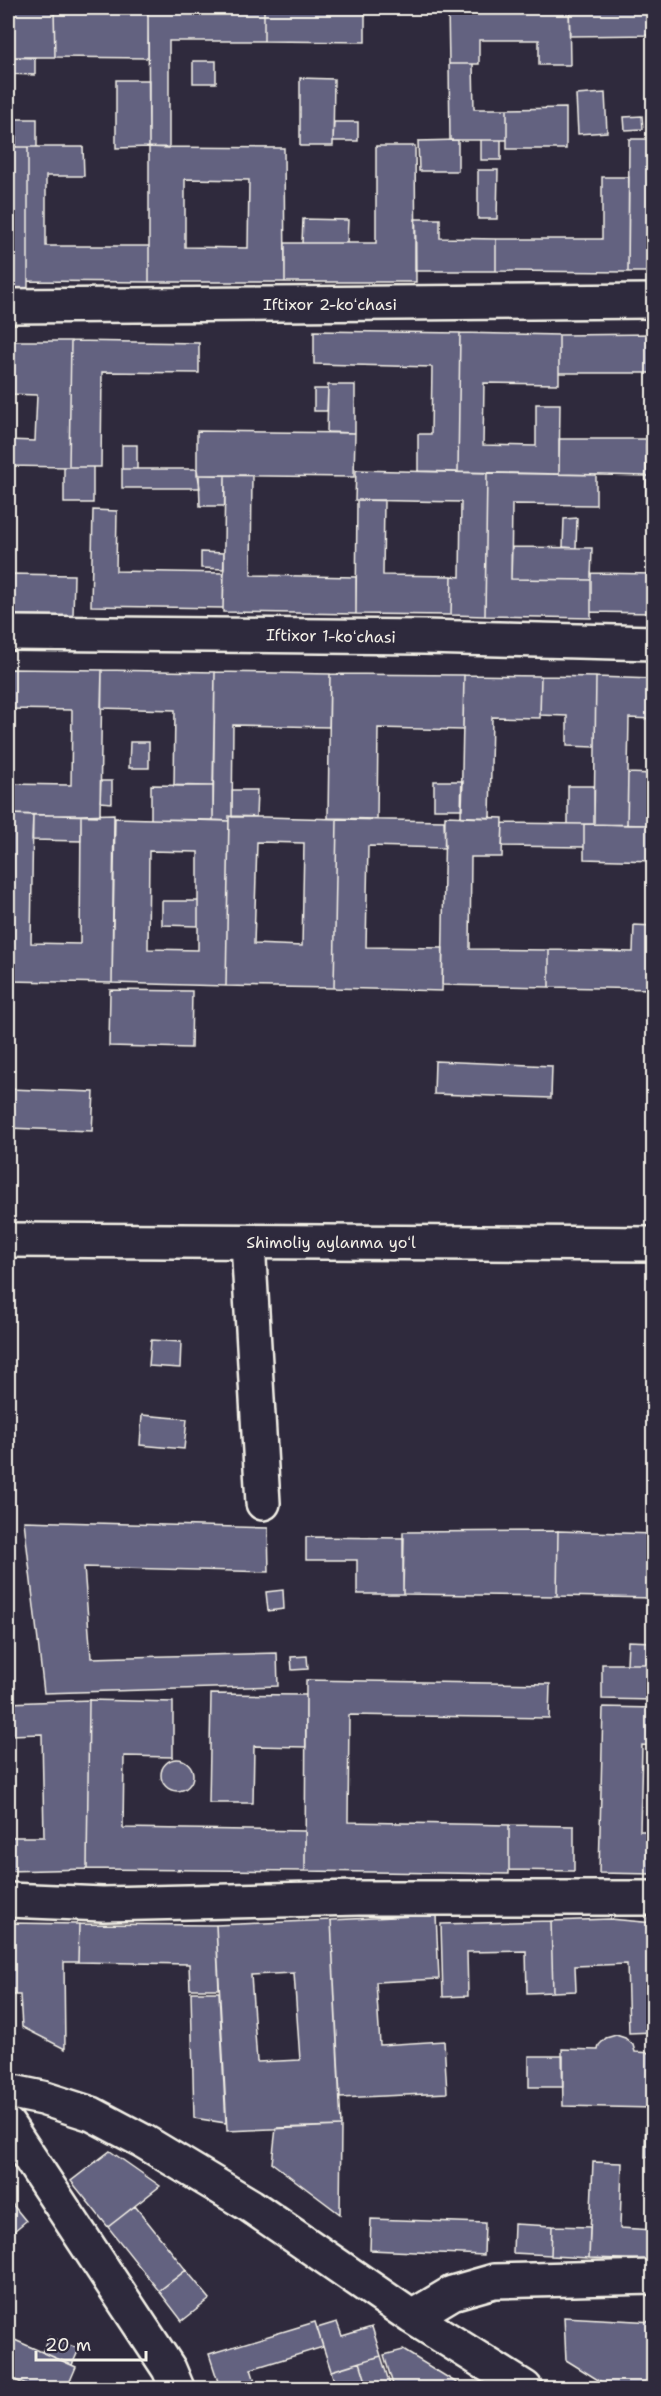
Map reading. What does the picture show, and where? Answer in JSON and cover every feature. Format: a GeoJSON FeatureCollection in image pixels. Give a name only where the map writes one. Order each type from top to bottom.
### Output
{"type":"FeatureCollection","features":[{"type":"Feature","properties":{"kind":"street","name":"Iftixor 2-koʻchasi"},"geometry":{"type":"LineString","coordinates":[[8,306],[654,302]]}},
{"type":"Feature","properties":{"kind":"street","name":"Iftixor 1-koʻchasi"},"geometry":{"type":"LineString","coordinates":[[8,633],[424,637],[654,643]]}},
{"type":"Feature","properties":{"kind":"street","name":"Shimoliy aylanma yoʻl"},"geometry":{"type":"LineString","coordinates":[[8,1240],[654,1244]]}},
{"type":"Feature","properties":{"kind":"street"},"geometry":{"type":"LineString","coordinates":[[248,1242],[263,1503]]}},
{"type":"Feature","properties":{"kind":"street"},"geometry":{"type":"LineString","coordinates":[[8,1900],[103,1904],[359,1898],[654,1898]]}},
{"type":"Feature","properties":{"kind":"street"},"geometry":{"type":"LineString","coordinates":[[8,2091],[42,2098],[92,2114],[142,2141],[251,2206],[412,2317],[525,2388]]}},
{"type":"Feature","properties":{"kind":"street"},"geometry":{"type":"LineString","coordinates":[[8,2125],[168,2369],[177,2388]]}},
{"type":"Feature","properties":{"kind":"street"},"geometry":{"type":"LineString","coordinates":[[412,2317],[452,2293],[494,2281],[654,2277]]}},
{"type":"Feature","properties":{"kind":"building"},"geometry":{"type":"Polygon","coordinates":[[[8,8],[54,8],[55,57],[8,57],[8,8]]]}},
{"type":"Feature","properties":{"kind":"building"},"geometry":{"type":"Polygon","coordinates":[[[54,8],[148,8],[148,58],[55,57],[54,8]]]}},
{"type":"Feature","properties":{"kind":"building"},"geometry":{"type":"Polygon","coordinates":[[[148,8],[264,8],[264,41],[169,41],[169,148],[149,147],[148,8]]]}},
{"type":"Feature","properties":{"kind":"building"},"geometry":{"type":"Polygon","coordinates":[[[264,8],[365,8],[365,42],[264,41],[264,8]]]}},
{"type":"Feature","properties":{"kind":"building"},"geometry":{"type":"Polygon","coordinates":[[[448,8],[569,8],[570,65],[539,65],[539,40],[479,40],[479,64],[449,64],[448,8]]]}},
{"type":"Feature","properties":{"kind":"building"},"geometry":{"type":"Polygon","coordinates":[[[569,8],[651,8],[652,35],[570,36],[569,8]]]}},
{"type":"Feature","properties":{"kind":"building"},"geometry":{"type":"Polygon","coordinates":[[[651,8],[654,8],[654,59],[652,59],[651,8]]]}},
{"type":"Feature","properties":{"kind":"building"},"geometry":{"type":"Polygon","coordinates":[[[8,57],[35,58],[35,75],[8,74],[8,57]]]}},
{"type":"Feature","properties":{"kind":"building"},"geometry":{"type":"Polygon","coordinates":[[[193,61],[216,61],[216,83],[193,83],[193,61]]]}},
{"type":"Feature","properties":{"kind":"building"},"geometry":{"type":"Polygon","coordinates":[[[449,64],[473,64],[474,109],[507,109],[507,140],[450,140],[449,64]]]}},
{"type":"Feature","properties":{"kind":"building"},"geometry":{"type":"Polygon","coordinates":[[[300,78],[334,79],[333,146],[300,146],[300,78]]]}},
{"type":"Feature","properties":{"kind":"building"},"geometry":{"type":"Polygon","coordinates":[[[116,80],[149,80],[149,147],[116,148],[116,80]]]}},
{"type":"Feature","properties":{"kind":"building"},"geometry":{"type":"Polygon","coordinates":[[[605,93],[607,132],[578,134],[576,95],[605,93]]]}},
{"type":"Feature","properties":{"kind":"building"},"geometry":{"type":"Polygon","coordinates":[[[566,108],[566,149],[507,149],[507,109],[566,108]]]}},
{"type":"Feature","properties":{"kind":"building"},"geometry":{"type":"Polygon","coordinates":[[[642,116],[643,129],[625,130],[624,117],[642,116]]]}},
{"type":"Feature","properties":{"kind":"building"},"geometry":{"type":"Polygon","coordinates":[[[16,119],[37,119],[37,147],[16,147],[16,119]]]}},
{"type":"Feature","properties":{"kind":"building"},"geometry":{"type":"Polygon","coordinates":[[[334,122],[358,122],[358,141],[333,141],[334,122]]]}},
{"type":"Feature","properties":{"kind":"building"},"geometry":{"type":"Polygon","coordinates":[[[629,139],[654,139],[654,272],[628,272],[629,139]]]}},
{"type":"Feature","properties":{"kind":"building"},"geometry":{"type":"Polygon","coordinates":[[[458,140],[458,171],[419,171],[418,141],[458,140]]]}},
{"type":"Feature","properties":{"kind":"building"},"geometry":{"type":"Polygon","coordinates":[[[481,140],[501,140],[501,160],[481,160],[481,140]]]}},
{"type":"Feature","properties":{"kind":"building"},"geometry":{"type":"Polygon","coordinates":[[[376,146],[415,146],[416,282],[285,282],[285,243],[376,243],[376,146]]]}},
{"type":"Feature","properties":{"kind":"building"},"geometry":{"type":"Polygon","coordinates":[[[8,147],[28,147],[28,289],[8,289],[8,147]]]}},
{"type":"Feature","properties":{"kind":"building"},"geometry":{"type":"Polygon","coordinates":[[[28,147],[83,147],[84,176],[46,176],[46,246],[149,246],[149,282],[28,281],[28,147]]]}},
{"type":"Feature","properties":{"kind":"building"},"geometry":{"type":"Polygon","coordinates":[[[149,147],[284,148],[285,282],[149,282],[149,147]],[[185,179],[185,247],[248,248],[249,180],[185,179]]]}},
{"type":"Feature","properties":{"kind":"building"},"geometry":{"type":"Polygon","coordinates":[[[478,170],[498,170],[497,219],[478,219],[478,170]]]}},
{"type":"Feature","properties":{"kind":"building"},"geometry":{"type":"Polygon","coordinates":[[[602,177],[629,177],[628,272],[496,271],[496,239],[602,239],[602,177]]]}},
{"type":"Feature","properties":{"kind":"building"},"geometry":{"type":"Polygon","coordinates":[[[303,219],[348,220],[347,243],[302,243],[303,219]]]}},
{"type":"Feature","properties":{"kind":"building"},"geometry":{"type":"Polygon","coordinates":[[[415,219],[440,219],[440,238],[496,239],[496,271],[415,271],[415,219]]]}},
{"type":"Feature","properties":{"kind":"building"},"geometry":{"type":"Polygon","coordinates":[[[314,331],[460,333],[458,472],[418,471],[418,434],[431,434],[432,367],[314,364],[314,331]]]}},
{"type":"Feature","properties":{"kind":"building"},"geometry":{"type":"Polygon","coordinates":[[[460,333],[559,335],[559,384],[484,383],[483,445],[536,446],[536,404],[560,404],[559,474],[458,472],[460,333]]]}},
{"type":"Feature","properties":{"kind":"building"},"geometry":{"type":"Polygon","coordinates":[[[654,334],[654,373],[559,373],[559,335],[654,334]]]}},
{"type":"Feature","properties":{"kind":"building"},"geometry":{"type":"Polygon","coordinates":[[[8,341],[71,341],[69,467],[8,466],[8,440],[35,441],[37,395],[8,394],[8,341]]]}},
{"type":"Feature","properties":{"kind":"building"},"geometry":{"type":"Polygon","coordinates":[[[71,341],[199,343],[199,373],[102,372],[101,467],[69,467],[71,341]]]}},
{"type":"Feature","properties":{"kind":"building"},"geometry":{"type":"Polygon","coordinates":[[[328,385],[355,385],[355,433],[327,432],[328,385]]]}},
{"type":"Feature","properties":{"kind":"building"},"geometry":{"type":"Polygon","coordinates":[[[314,389],[328,389],[327,411],[314,411],[314,389]]]}},
{"type":"Feature","properties":{"kind":"building"},"geometry":{"type":"Polygon","coordinates":[[[197,431],[355,433],[354,477],[197,475],[197,431]]]}},
{"type":"Feature","properties":{"kind":"building"},"geometry":{"type":"Polygon","coordinates":[[[559,439],[647,439],[646,476],[559,474],[559,439]]]}},
{"type":"Feature","properties":{"kind":"building"},"geometry":{"type":"Polygon","coordinates":[[[646,444],[654,444],[654,476],[646,476],[646,444]]]}},
{"type":"Feature","properties":{"kind":"building"},"geometry":{"type":"Polygon","coordinates":[[[122,445],[137,445],[137,469],[122,469],[122,445]]]}},
{"type":"Feature","properties":{"kind":"building"},"geometry":{"type":"Polygon","coordinates":[[[64,467],[93,467],[93,503],[64,503],[64,467]]]}},
{"type":"Feature","properties":{"kind":"building"},"geometry":{"type":"Polygon","coordinates":[[[122,469],[197,469],[200,488],[122,488],[122,469]]]}},
{"type":"Feature","properties":{"kind":"building"},"geometry":{"type":"Polygon","coordinates":[[[356,470],[487,473],[485,616],[451,615],[452,576],[460,577],[461,502],[355,500],[356,470]]]}},
{"type":"Feature","properties":{"kind":"building"},"geometry":{"type":"Polygon","coordinates":[[[487,473],[596,475],[596,505],[512,504],[511,579],[591,580],[591,618],[485,616],[487,473]]]}},
{"type":"Feature","properties":{"kind":"building"},"geometry":{"type":"Polygon","coordinates":[[[199,475],[225,475],[225,506],[200,506],[199,475]]]}},
{"type":"Feature","properties":{"kind":"building"},"geometry":{"type":"Polygon","coordinates":[[[225,475],[252,475],[251,575],[356,577],[356,614],[223,612],[225,475]]]}},
{"type":"Feature","properties":{"kind":"building"},"geometry":{"type":"Polygon","coordinates":[[[646,476],[654,476],[654,504],[646,504],[646,476]]]}},
{"type":"Feature","properties":{"kind":"building"},"geometry":{"type":"Polygon","coordinates":[[[357,500],[384,500],[383,575],[452,576],[451,615],[356,614],[357,500]]]}},
{"type":"Feature","properties":{"kind":"building"},"geometry":{"type":"Polygon","coordinates":[[[93,510],[117,511],[116,571],[224,573],[223,608],[91,606],[93,510]]]}},
{"type":"Feature","properties":{"kind":"building"},"geometry":{"type":"Polygon","coordinates":[[[577,518],[576,548],[563,547],[564,519],[577,518]]]}},
{"type":"Feature","properties":{"kind":"building"},"geometry":{"type":"Polygon","coordinates":[[[512,547],[592,548],[591,580],[511,579],[512,547]]]}},
{"type":"Feature","properties":{"kind":"building"},"geometry":{"type":"Polygon","coordinates":[[[201,552],[224,553],[224,569],[201,568],[201,552]]]}},
{"type":"Feature","properties":{"kind":"building"},"geometry":{"type":"Polygon","coordinates":[[[591,573],[654,574],[654,613],[591,612],[591,573]]]}},
{"type":"Feature","properties":{"kind":"building"},"geometry":{"type":"Polygon","coordinates":[[[8,574],[74,575],[73,616],[8,615],[8,574]]]}},
{"type":"Feature","properties":{"kind":"building"},"geometry":{"type":"Polygon","coordinates":[[[8,669],[102,670],[100,816],[8,814],[8,784],[71,785],[72,710],[8,709],[8,669]]]}},
{"type":"Feature","properties":{"kind":"building"},"geometry":{"type":"Polygon","coordinates":[[[102,670],[215,672],[213,786],[174,786],[175,710],[101,708],[102,670]]]}},
{"type":"Feature","properties":{"kind":"building"},"geometry":{"type":"Polygon","coordinates":[[[215,672],[330,674],[329,727],[233,725],[232,817],[229,816],[229,821],[213,820],[215,672]]]}},
{"type":"Feature","properties":{"kind":"building"},"geometry":{"type":"Polygon","coordinates":[[[330,674],[464,675],[463,730],[378,728],[377,819],[328,818],[330,674]]]}},
{"type":"Feature","properties":{"kind":"building"},"geometry":{"type":"Polygon","coordinates":[[[464,675],[541,676],[540,718],[492,717],[490,818],[461,817],[464,675]]]}},
{"type":"Feature","properties":{"kind":"building"},"geometry":{"type":"Polygon","coordinates":[[[541,676],[596,677],[595,747],[567,746],[567,716],[540,715],[541,676]]]}},
{"type":"Feature","properties":{"kind":"building"},"geometry":{"type":"Polygon","coordinates":[[[596,677],[654,679],[654,719],[629,718],[627,825],[594,824],[596,677]]]}},
{"type":"Feature","properties":{"kind":"building"},"geometry":{"type":"Polygon","coordinates":[[[130,742],[149,742],[149,768],[129,768],[130,742]]]}},
{"type":"Feature","properties":{"kind":"building"},"geometry":{"type":"Polygon","coordinates":[[[628,773],[654,774],[654,825],[627,825],[628,773]]]}},
{"type":"Feature","properties":{"kind":"building"},"geometry":{"type":"Polygon","coordinates":[[[101,781],[112,781],[112,803],[100,802],[101,781]]]}},
{"type":"Feature","properties":{"kind":"building"},"geometry":{"type":"Polygon","coordinates":[[[434,781],[463,781],[462,809],[434,809],[434,781]]]}},
{"type":"Feature","properties":{"kind":"building"},"geometry":{"type":"Polygon","coordinates":[[[151,785],[213,786],[213,820],[151,819],[151,785]]]}},
{"type":"Feature","properties":{"kind":"building"},"geometry":{"type":"Polygon","coordinates":[[[568,786],[594,786],[594,824],[568,824],[568,786]]]}},
{"type":"Feature","properties":{"kind":"building"},"geometry":{"type":"Polygon","coordinates":[[[232,790],[257,790],[256,817],[232,817],[232,790]]]}},
{"type":"Feature","properties":{"kind":"building"},"geometry":{"type":"Polygon","coordinates":[[[8,814],[11,814],[11,843],[8,843],[8,814]]]}},
{"type":"Feature","properties":{"kind":"building"},"geometry":{"type":"Polygon","coordinates":[[[11,814],[33,815],[31,943],[80,944],[81,815],[114,814],[112,983],[9,981],[11,814]]]}},
{"type":"Feature","properties":{"kind":"building"},"geometry":{"type":"Polygon","coordinates":[[[33,815],[81,815],[81,841],[32,840],[33,815]]]}},
{"type":"Feature","properties":{"kind":"building"},"geometry":{"type":"Polygon","coordinates":[[[229,816],[337,819],[334,988],[226,986],[229,816]],[[257,842],[254,944],[302,946],[304,843],[257,842]]]}},
{"type":"Feature","properties":{"kind":"building"},"geometry":{"type":"Polygon","coordinates":[[[445,816],[503,818],[502,857],[471,857],[470,949],[549,950],[549,987],[442,985],[445,816]]]}},
{"type":"Feature","properties":{"kind":"building"},"geometry":{"type":"Polygon","coordinates":[[[115,818],[229,821],[226,986],[112,983],[115,818]],[[149,851],[148,949],[198,950],[198,852],[149,851]]]}},
{"type":"Feature","properties":{"kind":"building"},"geometry":{"type":"Polygon","coordinates":[[[337,819],[444,821],[445,848],[368,846],[366,947],[443,948],[442,991],[334,988],[337,819]]]}},
{"type":"Feature","properties":{"kind":"building"},"geometry":{"type":"Polygon","coordinates":[[[503,823],[584,824],[584,847],[502,846],[503,823]]]}},
{"type":"Feature","properties":{"kind":"building"},"geometry":{"type":"Polygon","coordinates":[[[584,824],[654,825],[654,861],[584,859],[584,824]]]}},
{"type":"Feature","properties":{"kind":"building"},"geometry":{"type":"Polygon","coordinates":[[[162,901],[198,901],[198,926],[162,925],[162,901]]]}},
{"type":"Feature","properties":{"kind":"building"},"geometry":{"type":"Polygon","coordinates":[[[634,925],[654,926],[654,989],[549,987],[549,950],[633,952],[634,925]]]}},
{"type":"Feature","properties":{"kind":"building"},"geometry":{"type":"Polygon","coordinates":[[[8,942],[10,942],[9,981],[8,981],[8,942]]]}},
{"type":"Feature","properties":{"kind":"building"},"geometry":{"type":"Polygon","coordinates":[[[110,990],[192,991],[191,1048],[109,1046],[110,990]]]}},
{"type":"Feature","properties":{"kind":"building"},"geometry":{"type":"Polygon","coordinates":[[[435,1061],[552,1066],[551,1098],[434,1094],[435,1061]]]}},
{"type":"Feature","properties":{"kind":"building"},"geometry":{"type":"Polygon","coordinates":[[[8,1089],[94,1092],[92,1131],[8,1128],[8,1089]]]}},
{"type":"Feature","properties":{"kind":"building"},"geometry":{"type":"Polygon","coordinates":[[[151,1340],[181,1342],[180,1368],[149,1366],[151,1340]]]}},
{"type":"Feature","properties":{"kind":"building"},"geometry":{"type":"Polygon","coordinates":[[[142,1415],[187,1419],[184,1449],[140,1445],[142,1415]]]}},
{"type":"Feature","properties":{"kind":"building"},"geometry":{"type":"Polygon","coordinates":[[[24,1521],[268,1528],[269,1572],[84,1567],[91,1658],[277,1653],[278,1686],[44,1693],[24,1521]]]}},
{"type":"Feature","properties":{"kind":"building"},"geometry":{"type":"Polygon","coordinates":[[[558,1531],[557,1596],[403,1594],[403,1532],[558,1531]]]}},
{"type":"Feature","properties":{"kind":"building"},"geometry":{"type":"Polygon","coordinates":[[[558,1531],[654,1534],[654,1598],[557,1596],[558,1531]]]}},
{"type":"Feature","properties":{"kind":"building"},"geometry":{"type":"Polygon","coordinates":[[[306,1537],[404,1538],[403,1594],[357,1594],[357,1560],[306,1560],[306,1537]]]}},
{"type":"Feature","properties":{"kind":"building"},"geometry":{"type":"Polygon","coordinates":[[[283,1590],[284,1609],[268,1611],[266,1592],[283,1590]]]}},
{"type":"Feature","properties":{"kind":"building"},"geometry":{"type":"Polygon","coordinates":[[[628,1641],[654,1642],[654,1664],[627,1664],[628,1641]]]}},
{"type":"Feature","properties":{"kind":"building"},"geometry":{"type":"Polygon","coordinates":[[[307,1656],[308,1669],[292,1670],[291,1657],[307,1656]]]}},
{"type":"Feature","properties":{"kind":"building"},"geometry":{"type":"Polygon","coordinates":[[[602,1664],[654,1664],[654,1700],[602,1699],[602,1664]]]}},
{"type":"Feature","properties":{"kind":"building"},"geometry":{"type":"Polygon","coordinates":[[[306,1680],[550,1684],[549,1718],[349,1715],[348,1822],[509,1825],[509,1874],[305,1871],[306,1680]]]}},
{"type":"Feature","properties":{"kind":"building"},"geometry":{"type":"Polygon","coordinates":[[[211,1694],[306,1695],[306,1747],[254,1746],[253,1803],[209,1803],[211,1694]]]}},
{"type":"Feature","properties":{"kind":"building"},"geometry":{"type":"Polygon","coordinates":[[[89,1700],[87,1869],[8,1871],[8,1837],[44,1837],[42,1734],[8,1735],[8,1703],[89,1700]]]}},
{"type":"Feature","properties":{"kind":"building"},"geometry":{"type":"Polygon","coordinates":[[[89,1700],[173,1702],[173,1757],[124,1756],[123,1828],[305,1831],[305,1871],[87,1869],[89,1700]]]}},
{"type":"Feature","properties":{"kind":"building"},"geometry":{"type":"Polygon","coordinates":[[[603,1707],[654,1708],[654,1746],[642,1745],[640,1831],[654,1831],[654,1874],[599,1873],[603,1707]]]}},
{"type":"Feature","properties":{"kind":"building"},"geometry":{"type":"Polygon","coordinates":[[[177,1759],[188,1764],[193,1775],[188,1786],[177,1791],[166,1786],[161,1775],[166,1764],[177,1759]]]}},
{"type":"Feature","properties":{"kind":"building"},"geometry":{"type":"Polygon","coordinates":[[[509,1825],[574,1826],[574,1871],[509,1870],[509,1825]]]}},
{"type":"Feature","properties":{"kind":"building"},"geometry":{"type":"Polygon","coordinates":[[[436,1915],[439,1979],[376,1982],[380,2045],[444,2041],[447,2093],[340,2098],[331,1920],[436,1915]]]}},
{"type":"Feature","properties":{"kind":"building"},"geometry":{"type":"Polygon","coordinates":[[[610,1919],[654,1923],[654,2032],[629,2033],[627,1964],[575,1966],[576,1991],[553,1992],[551,1921],[610,1919]]]}},
{"type":"Feature","properties":{"kind":"building"},"geometry":{"type":"Polygon","coordinates":[[[331,1920],[341,2126],[227,2131],[216,1925],[331,1920]],[[294,1973],[251,1975],[257,2062],[300,2060],[294,1973]]]}},
{"type":"Feature","properties":{"kind":"building"},"geometry":{"type":"Polygon","coordinates":[[[551,1921],[553,1992],[527,1993],[526,1951],[467,1952],[468,1996],[443,1997],[441,1924],[551,1921]]]}},
{"type":"Feature","properties":{"kind":"building"},"geometry":{"type":"Polygon","coordinates":[[[8,1923],[79,1924],[78,1962],[64,1962],[65,2049],[22,2027],[20,1995],[8,1995],[8,1923]]]}},
{"type":"Feature","properties":{"kind":"building"},"geometry":{"type":"Polygon","coordinates":[[[79,1924],[216,1925],[219,1989],[190,1989],[189,1964],[78,1962],[79,1924]]]}},
{"type":"Feature","properties":{"kind":"building"},"geometry":{"type":"Polygon","coordinates":[[[191,1992],[219,1992],[226,2123],[194,2118],[191,1992]]]}},
{"type":"Feature","properties":{"kind":"building"},"geometry":{"type":"Polygon","coordinates":[[[616,2035],[625,2038],[633,2045],[635,2052],[654,2053],[654,2108],[563,2106],[562,2049],[598,2050],[599,2045],[606,2038],[616,2035]]]}},
{"type":"Feature","properties":{"kind":"building"},"geometry":{"type":"Polygon","coordinates":[[[529,2056],[563,2056],[563,2087],[529,2087],[529,2056]]]}},
{"type":"Feature","properties":{"kind":"building"},"geometry":{"type":"Polygon","coordinates":[[[646,2108],[654,2108],[654,2158],[645,2157],[646,2108]]]}},
{"type":"Feature","properties":{"kind":"building"},"geometry":{"type":"Polygon","coordinates":[[[341,2126],[340,2214],[272,2163],[276,2128],[341,2126]]]}},
{"type":"Feature","properties":{"kind":"building"},"geometry":{"type":"Polygon","coordinates":[[[110,2151],[160,2186],[108,2227],[71,2181],[110,2151]]]}},
{"type":"Feature","properties":{"kind":"building"},"geometry":{"type":"Polygon","coordinates":[[[593,2162],[622,2163],[620,2228],[654,2230],[654,2260],[589,2258],[593,2162]]]}},
{"type":"Feature","properties":{"kind":"building"},"geometry":{"type":"Polygon","coordinates":[[[8,2199],[26,2221],[8,2236],[8,2199]]]}},
{"type":"Feature","properties":{"kind":"building"},"geometry":{"type":"Polygon","coordinates":[[[135,2206],[186,2270],[159,2291],[108,2227],[135,2206]]]}},
{"type":"Feature","properties":{"kind":"building"},"geometry":{"type":"Polygon","coordinates":[[[371,2219],[485,2223],[484,2255],[370,2250],[371,2219]]]}},
{"type":"Feature","properties":{"kind":"building"},"geometry":{"type":"Polygon","coordinates":[[[514,2224],[552,2226],[551,2255],[513,2253],[514,2224]]]}},
{"type":"Feature","properties":{"kind":"building"},"geometry":{"type":"Polygon","coordinates":[[[552,2226],[590,2227],[589,2258],[551,2256],[552,2226]]]}},
{"type":"Feature","properties":{"kind":"building"},"geometry":{"type":"Polygon","coordinates":[[[186,2270],[210,2299],[182,2321],[159,2291],[186,2270]]]}},
{"type":"Feature","properties":{"kind":"building"},"geometry":{"type":"Polygon","coordinates":[[[564,2317],[654,2322],[654,2388],[611,2388],[566,2360],[564,2317]]]}},
{"type":"Feature","properties":{"kind":"building"},"geometry":{"type":"Polygon","coordinates":[[[315,2322],[323,2347],[251,2369],[257,2388],[220,2388],[209,2354],[315,2322]]]}},
{"type":"Feature","properties":{"kind":"building"},"geometry":{"type":"Polygon","coordinates":[[[337,2322],[342,2336],[372,2327],[381,2356],[331,2371],[317,2328],[337,2322]]]}},
{"type":"Feature","properties":{"kind":"building"},"geometry":{"type":"Polygon","coordinates":[[[8,2337],[76,2367],[67,2388],[33,2388],[8,2377],[8,2337]]]}},
{"type":"Feature","properties":{"kind":"building"},"geometry":{"type":"Polygon","coordinates":[[[49,2337],[79,2349],[72,2365],[42,2352],[49,2337]]]}},
{"type":"Feature","properties":{"kind":"building"},"geometry":{"type":"Polygon","coordinates":[[[403,2350],[465,2388],[394,2388],[384,2355],[403,2350]]]}},
{"type":"Feature","properties":{"kind":"building"},"geometry":{"type":"Polygon","coordinates":[[[381,2356],[391,2388],[368,2388],[360,2362],[381,2356]]]}},
{"type":"Feature","properties":{"kind":"building"},"geometry":{"type":"Polygon","coordinates":[[[360,2362],[368,2388],[336,2388],[331,2371],[360,2362]]]}}]}
